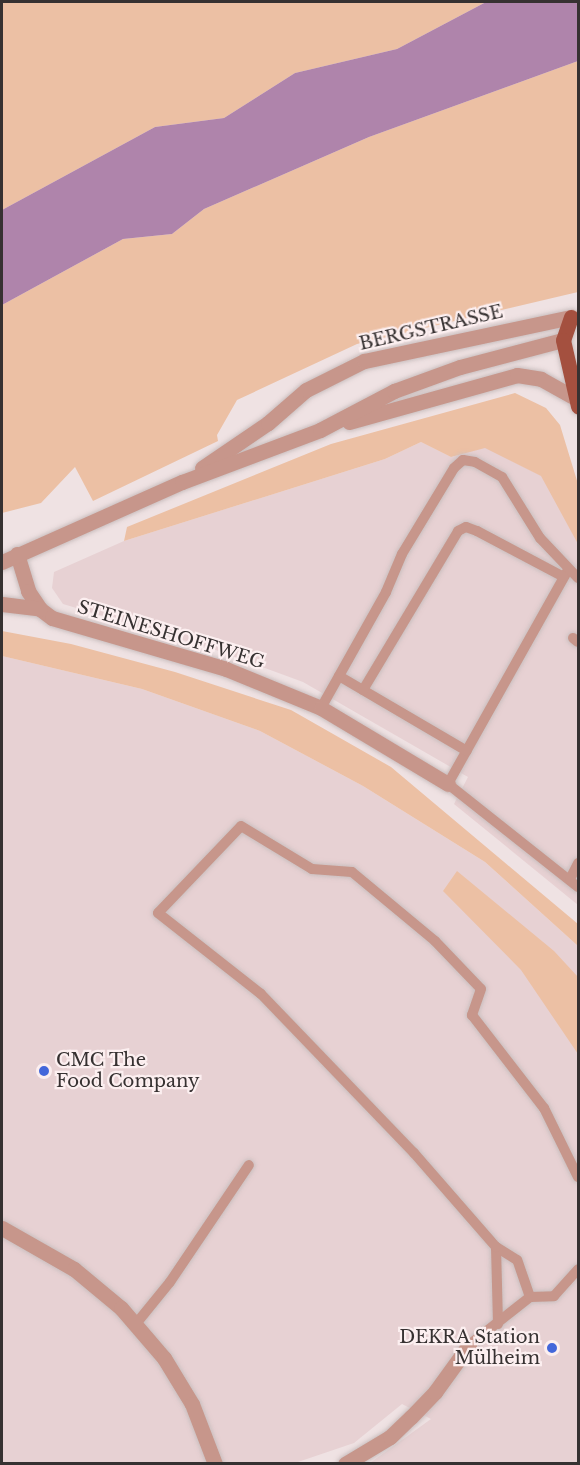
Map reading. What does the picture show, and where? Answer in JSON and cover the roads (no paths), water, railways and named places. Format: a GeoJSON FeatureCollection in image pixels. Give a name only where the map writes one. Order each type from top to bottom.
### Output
{"type":"FeatureCollection","features":[{"type":"Feature","properties":{"kind":"main road"},"geometry":{"type":"LineString","coordinates":[[576,319],[563,340],[578,403]]}},
{"type":"Feature","properties":{"kind":"main road","name":"BERGSTRASSE"},"geometry":{"type":"LineString","coordinates":[[563,340],[579,336]]}},
{"type":"Feature","properties":{"kind":"street","name":"BERGSTRASSE"},"geometry":{"type":"LineString","coordinates":[[182,482],[268,423],[306,390],[364,361],[576,319]]}},
{"type":"Feature","properties":{"kind":"street","name":"BERGSTRASSE"},"geometry":{"type":"LineString","coordinates":[[2,562],[182,482],[320,430],[394,391],[460,367],[563,340]]}},
{"type":"Feature","properties":{"kind":"street"},"geometry":{"type":"LineString","coordinates":[[320,430],[517,375],[541,379],[578,403]]}},
{"type":"Feature","properties":{"kind":"street"},"geometry":{"type":"LineString","coordinates":[[18,554],[28,591],[40,609]]}},
{"type":"Feature","properties":{"kind":"street","name":"STEINESHOFFWEG"},"geometry":{"type":"LineString","coordinates":[[2,604],[40,609],[52,618],[226,669],[321,708],[448,784]]}},
{"type":"Feature","properties":{"kind":"street"},"geometry":{"type":"LineString","coordinates":[[2,1228],[75,1269],[120,1308],[164,1358],[192,1404],[215,1464]]}},
{"type":"Feature","properties":{"kind":"street"},"geometry":{"type":"LineString","coordinates":[[345,1464],[390,1437],[411,1417],[435,1392],[469,1345]]}},
{"type":"Feature","properties":{"kind":"lane"},"geometry":{"type":"LineString","coordinates":[[321,708],[386,592],[402,554],[454,468],[463,460],[475,462],[502,477],[540,538],[566,574]]}},
{"type":"Feature","properties":{"kind":"lane"},"geometry":{"type":"LineString","coordinates":[[363,690],[458,531],[466,527],[477,531],[566,574],[579,578]]}},
{"type":"Feature","properties":{"kind":"lane"},"geometry":{"type":"LineString","coordinates":[[566,574],[448,784],[579,887]]}},
{"type":"Feature","properties":{"kind":"lane"},"geometry":{"type":"LineString","coordinates":[[339,676],[467,751]]}},
{"type":"Feature","properties":{"kind":"lane"},"geometry":{"type":"LineString","coordinates":[[530,1297],[517,1260],[496,1247],[414,1153],[261,994],[158,913],[241,826],[312,868],[352,872],[442,949],[481,989],[472,1015],[544,1108],[579,1177]]}},
{"type":"Feature","properties":{"kind":"lane"},"geometry":{"type":"LineString","coordinates":[[570,879],[579,863]]}},
{"type":"Feature","properties":{"kind":"lane"},"geometry":{"type":"LineString","coordinates":[[135,1325],[170,1282],[249,1165]]}},
{"type":"Feature","properties":{"kind":"lane"},"geometry":{"type":"LineString","coordinates":[[496,1247],[498,1324]]}},
{"type":"Feature","properties":{"kind":"lane"},"geometry":{"type":"LineString","coordinates":[[469,1345],[530,1297],[554,1296],[579,1269]]}},
{"type":"Feature","properties":{"kind":"place","name":"CMC The Food Company"},"geometry":{"type":"Point","coordinates":[44,1071]}},
{"type":"Feature","properties":{"kind":"place","name":"DEKRA Station Mülheim"},"geometry":{"type":"Point","coordinates":[552,1348]}}]}
